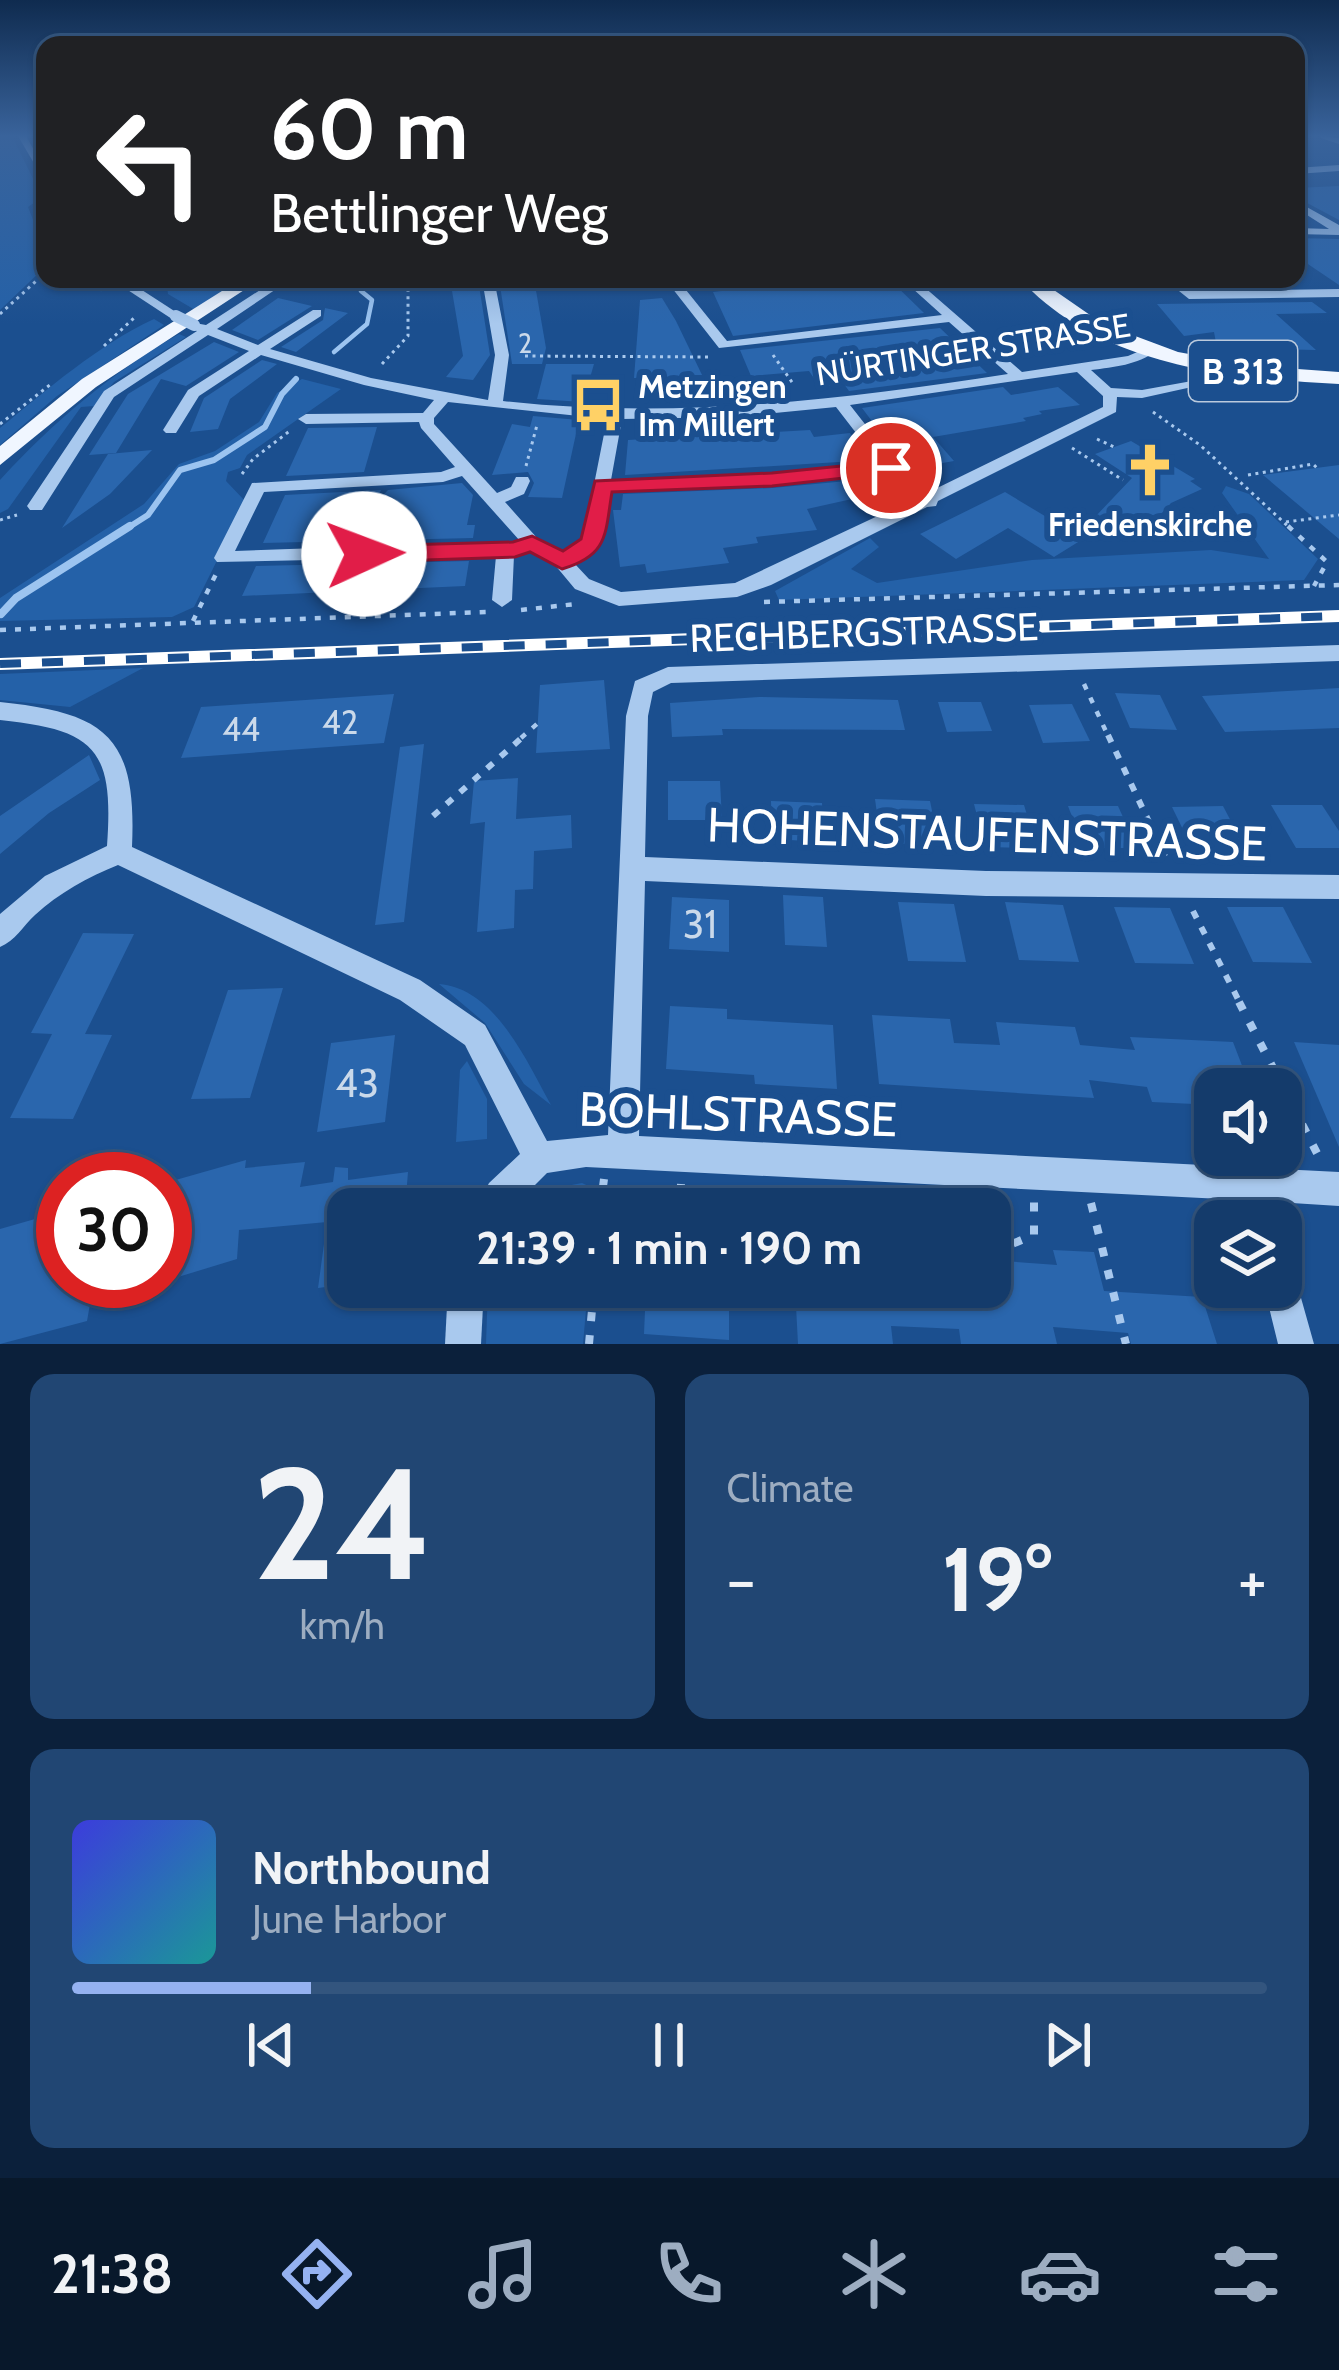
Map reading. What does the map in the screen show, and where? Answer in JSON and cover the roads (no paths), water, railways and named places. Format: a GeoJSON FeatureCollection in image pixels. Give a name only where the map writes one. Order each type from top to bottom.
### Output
{"type":"FeatureCollection","features":[{"type":"Feature","properties":{"kind":"main road"},"geometry":{"type":"LineString","coordinates":[[0,458],[68,397],[116,362],[238,288]]}},
{"type":"Feature","properties":{"kind":"main road","name":"B 313"},"geometry":{"type":"LineString","coordinates":[[1039,288],[1082,323],[1149,351]]}},
{"type":"Feature","properties":{"kind":"main road","name":"NÜRTINGER STRASSE"},"geometry":{"type":"LineString","coordinates":[[1149,351],[1243,371],[1339,378]]}},
{"type":"Feature","properties":{"kind":"street"},"geometry":{"type":"LineString","coordinates":[[1305,210],[1339,231]]}},
{"type":"Feature","properties":{"kind":"street"},"geometry":{"type":"LineString","coordinates":[[1305,231],[1339,231]]}},
{"type":"Feature","properties":{"kind":"street","name":"NÜRTINGER STRASSE"},"geometry":{"type":"LineString","coordinates":[[127,288],[201,328],[365,380],[495,403],[676,420],[1081,368],[1131,360],[1149,351]]}},
{"type":"Feature","properties":{"kind":"street"},"geometry":{"type":"LineString","coordinates":[[36,506],[110,394],[201,328],[270,288]]}},
{"type":"Feature","properties":{"kind":"street"},"geometry":{"type":"LineString","coordinates":[[490,288],[502,355],[495,403]]}},
{"type":"Feature","properties":{"kind":"street"},"geometry":{"type":"LineString","coordinates":[[678,288],[724,345],[765,344],[953,318]]}},
{"type":"Feature","properties":{"kind":"street"},"geometry":{"type":"LineString","coordinates":[[918,288],[1018,376]]}},
{"type":"Feature","properties":{"kind":"street"},"geometry":{"type":"LineString","coordinates":[[1181,288],[1189,295],[1339,293]]}},
{"type":"Feature","properties":{"kind":"street"},"geometry":{"type":"LineString","coordinates":[[171,430],[193,393],[317,313]]}},
{"type":"Feature","properties":{"kind":"street"},"geometry":{"type":"LineString","coordinates":[[1081,368],[1115,391],[1142,394],[1203,383]]}},
{"type":"Feature","properties":{"kind":"street"},"geometry":{"type":"LineString","coordinates":[[447,394],[427,417],[426,425],[532,543],[562,561],[582,584],[619,599],[737,590],[1056,438],[1111,409],[1115,391]]}},
{"type":"Feature","properties":{"kind":"street"},"geometry":{"type":"LineString","coordinates":[[839,401],[891,468],[930,502]]}},
{"type":"Feature","properties":{"kind":"street"},"geometry":{"type":"LineString","coordinates":[[562,561],[582,553],[592,541],[615,413]]}},
{"type":"Feature","properties":{"kind":"street"},"geometry":{"type":"LineString","coordinates":[[306,419],[427,417]]}},
{"type":"Feature","properties":{"kind":"street"},"geometry":{"type":"LineString","coordinates":[[603,485],[772,479],[891,468]]}},
{"type":"Feature","properties":{"kind":"street"},"geometry":{"type":"LineString","coordinates":[[465,469],[443,477],[258,487],[224,558],[505,550],[532,543]]}},
{"type":"Feature","properties":{"kind":"street"},"geometry":{"type":"LineString","coordinates":[[495,500],[518,490],[522,481]]}},
{"type":"Feature","properties":{"kind":"street"},"geometry":{"type":"LineString","coordinates":[[500,608],[505,550]]}},
{"type":"Feature","properties":{"kind":"street","name":"RECHBERGSTRASSE"},"geometry":{"type":"LineString","coordinates":[[622,1151],[637,716],[643,686],[668,675],[1339,652]]}},
{"type":"Feature","properties":{"kind":"street"},"geometry":{"type":"LineString","coordinates":[[0,711],[49,714],[82,728],[106,745],[124,797],[119,853],[74,868],[38,895],[0,934]]}},
{"type":"Feature","properties":{"kind":"street","name":"BOHLSTRASSE"},"geometry":{"type":"LineString","coordinates":[[119,853],[410,990],[475,1035],[539,1158],[622,1151],[1337,1189]]}},
{"type":"Feature","properties":{"kind":"street","name":"HOHENSTAUFENSTRASSE"},"geometry":{"type":"LineString","coordinates":[[632,868],[882,883],[1181,890],[1339,887]]}},
{"type":"Feature","properties":{"kind":"street"},"geometry":{"type":"LineString","coordinates":[[508,1188],[539,1158]]}},
{"type":"Feature","properties":{"kind":"street"},"geometry":{"type":"LineString","coordinates":[[1255,1185],[1259,1200]]}},
{"type":"Feature","properties":{"kind":"street"},"geometry":{"type":"LineString","coordinates":[[463,1344],[465,1308]]}},
{"type":"Feature","properties":{"kind":"street"},"geometry":{"type":"LineString","coordinates":[[1287,1308],[1296,1344]]}},
{"type":"Feature","properties":{"kind":"waterway"},"geometry":{"type":"LineString","coordinates":[[334,352],[367,324],[372,300],[363,288]]}},
{"type":"Feature","properties":{"kind":"waterway"},"geometry":{"type":"LineString","coordinates":[[126,529],[148,515],[180,470],[214,460],[265,427],[282,394],[296,379]]}},
{"type":"Feature","properties":{"kind":"waterway"},"geometry":{"type":"LineString","coordinates":[[1,614],[16,598],[130,526]]}},
{"type":"Feature","properties":{"kind":"railway"},"geometry":{"type":"LineString","coordinates":[[0,664],[1339,616]]}},
{"type":"Feature","properties":{"kind":"place","name":"Metzingen Im Millert"},"geometry":{"type":"Point","coordinates":[598,405]}},
{"type":"Feature","properties":{"kind":"place","name":"Friedenskirche"},"geometry":{"type":"Point","coordinates":[1150,470]}}]}
